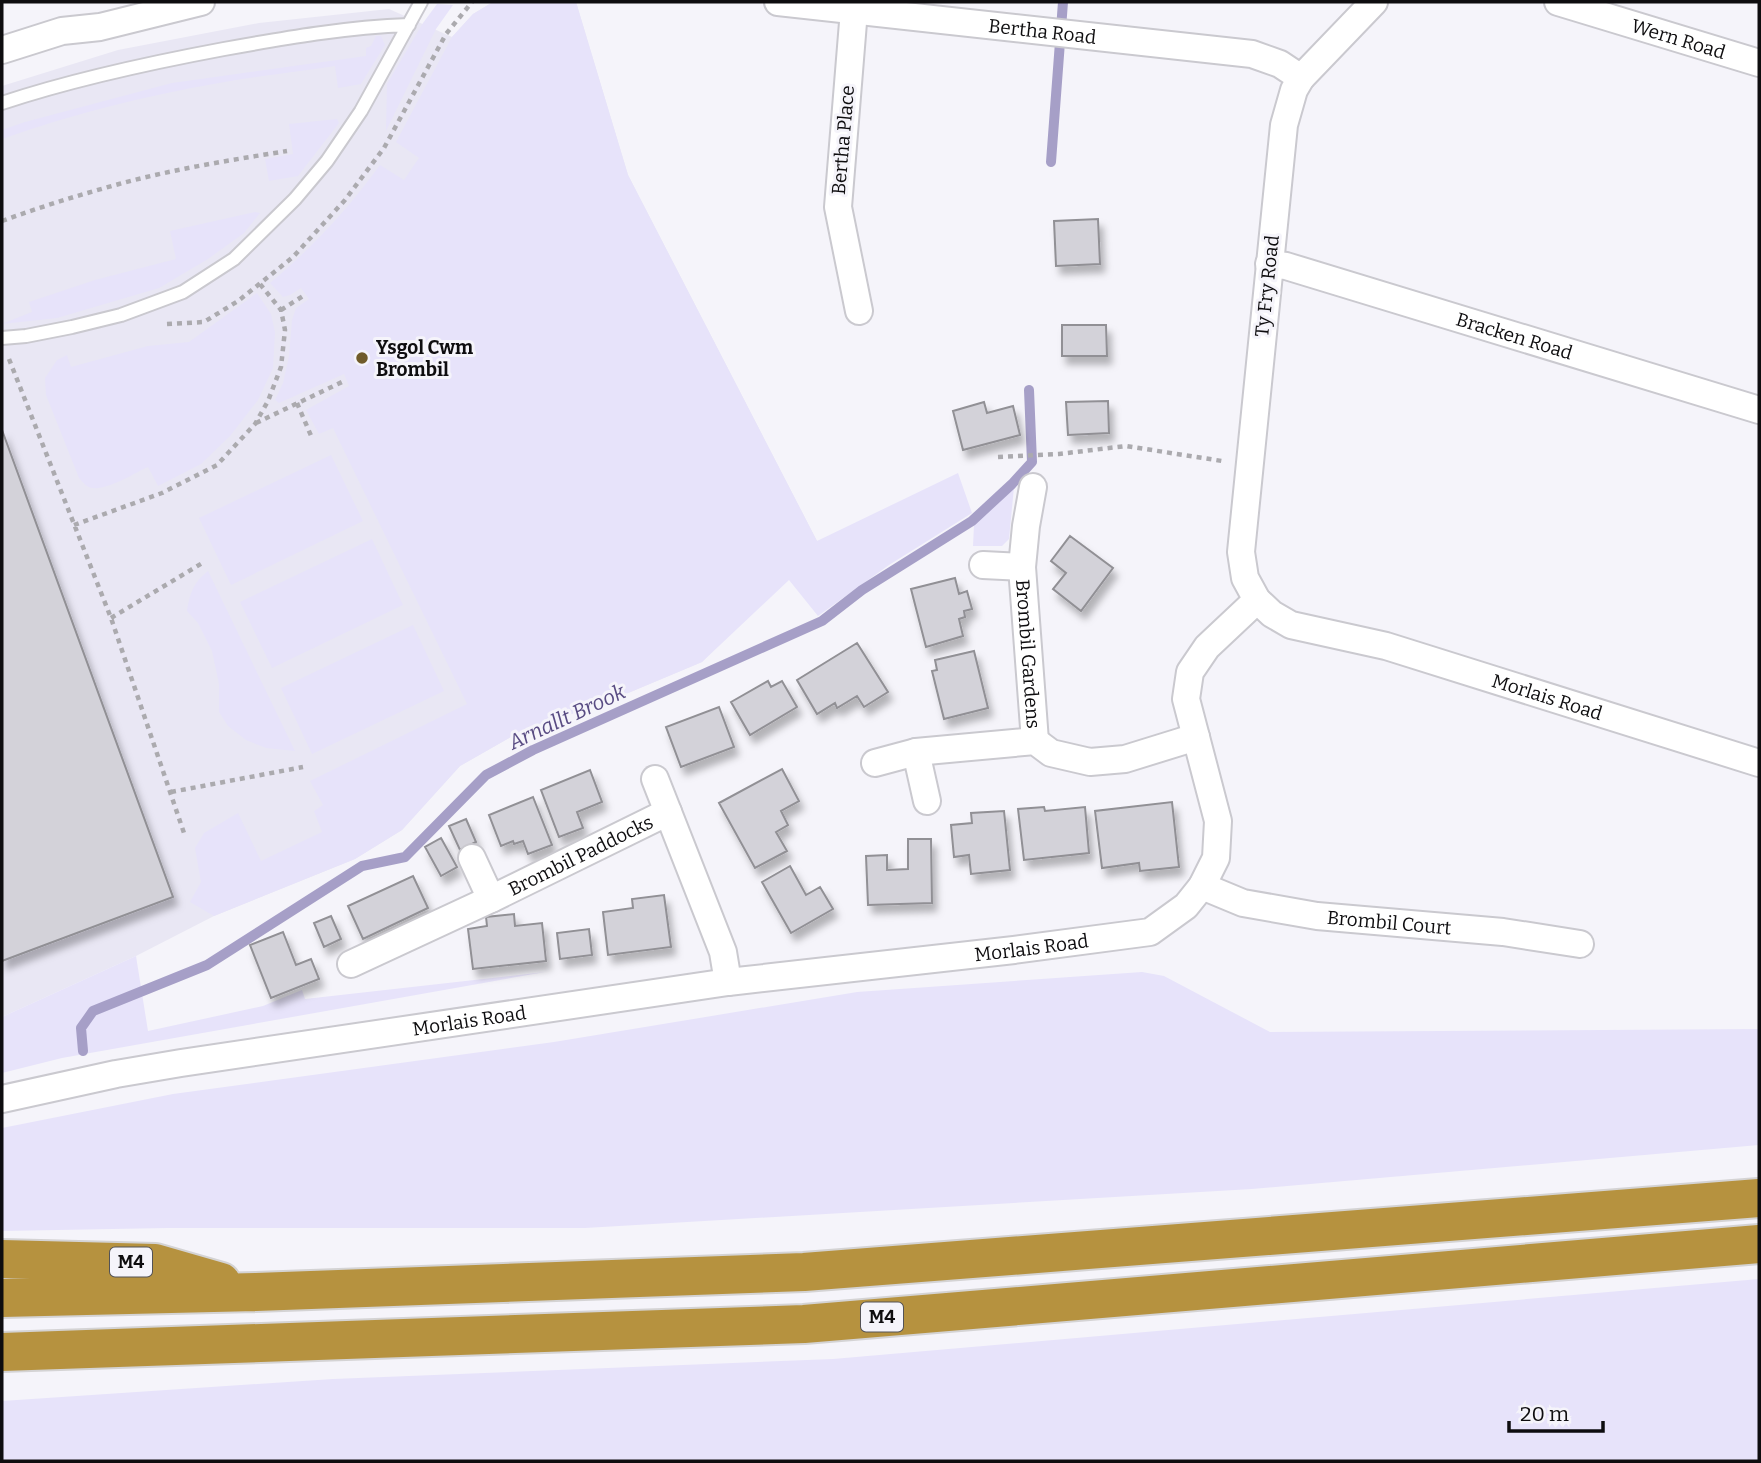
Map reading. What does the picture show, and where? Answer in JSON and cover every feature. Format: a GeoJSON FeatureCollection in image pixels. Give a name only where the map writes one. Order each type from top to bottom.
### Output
{"type":"FeatureCollection","features":[{"type":"Feature","properties":{"kind":"highway","name":"M4"},"geometry":{"type":"LineString","coordinates":[[2,1298],[256,1292],[804,1272],[1759,1198]]}},
{"type":"Feature","properties":{"kind":"highway","name":"M4"},"geometry":{"type":"LineString","coordinates":[[2,1352],[804,1324],[1759,1244]]}},
{"type":"Feature","properties":{"kind":"highway","name":"M4"},"geometry":{"type":"LineString","coordinates":[[2,1259],[155,1263],[256,1292]]}},
{"type":"Feature","properties":{"kind":"street"},"geometry":{"type":"LineString","coordinates":[[2,50],[62,31],[100,27],[201,2]]}},
{"type":"Feature","properties":{"kind":"street","name":"Bertha Road"},"geometry":{"type":"LineString","coordinates":[[778,2],[1252,54],[1280,64],[1301,78]]}},
{"type":"Feature","properties":{"kind":"street","name":"Ty Fry Road"},"geometry":{"type":"LineString","coordinates":[[1257,600],[1245,578],[1241,552],[1284,125],[1294,90],[1301,78],[1374,2]]}},
{"type":"Feature","properties":{"kind":"street","name":"Wern Road"},"geometry":{"type":"LineString","coordinates":[[1558,2],[1759,62]]}},
{"type":"Feature","properties":{"kind":"street","name":"Bertha Place"},"geometry":{"type":"LineString","coordinates":[[854,10],[838,207],[859,311]]}},
{"type":"Feature","properties":{"kind":"street","name":"Bracken Road"},"geometry":{"type":"LineString","coordinates":[[1269,264],[1286,266],[1759,410]]}},
{"type":"Feature","properties":{"kind":"street","name":"Brombil Gardens"},"geometry":{"type":"LineString","coordinates":[[1033,487],[1022,567],[1035,741]]}},
{"type":"Feature","properties":{"kind":"street","name":"Brombil Gardens"},"geometry":{"type":"LineString","coordinates":[[983,565],[1022,567]]}},
{"type":"Feature","properties":{"kind":"street","name":"Morlais Road"},"geometry":{"type":"LineString","coordinates":[[2,1099],[181,1063],[728,982],[1150,932],[1186,906],[1202,886],[1216,858],[1218,821],[1186,699],[1191,671],[1207,647],[1257,600],[1272,614],[1291,625],[1386,646],[1759,763]]}},
{"type":"Feature","properties":{"kind":"street","name":"Brombil Gardens"},"geometry":{"type":"LineString","coordinates":[[875,763],[916,752],[1035,741],[1051,753],[1090,762],[1125,759],[1196,737]]}},
{"type":"Feature","properties":{"kind":"street"},"geometry":{"type":"LineString","coordinates":[[916,752],[927,801]]}},
{"type":"Feature","properties":{"kind":"street","name":"Brombil Paddocks"},"geometry":{"type":"LineString","coordinates":[[654,779],[723,952],[728,982]]}},
{"type":"Feature","properties":{"kind":"street","name":"Brombil Paddocks"},"geometry":{"type":"LineString","coordinates":[[351,964],[668,812]]}},
{"type":"Feature","properties":{"kind":"street","name":"Brombil Paddocks"},"geometry":{"type":"LineString","coordinates":[[472,858],[491,899]]}},
{"type":"Feature","properties":{"kind":"street","name":"Brombil Court"},"geometry":{"type":"LineString","coordinates":[[1202,886],[1243,903],[1317,916],[1503,932],[1580,944]]}},
{"type":"Feature","properties":{"kind":"lane"},"geometry":{"type":"LineString","coordinates":[[2,338],[26,336],[121,315],[183,292],[234,259],[295,199],[327,161],[361,111],[421,2]]}},
{"type":"Feature","properties":{"kind":"lane"},"geometry":{"type":"LineString","coordinates":[[2,103],[40,90],[153,62],[281,39],[374,26],[408,25]]}},
{"type":"Feature","properties":{"kind":"path"},"geometry":{"type":"LineString","coordinates":[[2,221],[121,183],[288,151]]}},
{"type":"Feature","properties":{"kind":"path"},"geometry":{"type":"LineString","coordinates":[[74,525],[162,493],[217,465],[255,424],[268,401],[281,367],[285,330],[281,310],[260,284]]}},
{"type":"Feature","properties":{"kind":"path"},"geometry":{"type":"LineString","coordinates":[[281,310],[303,296]]}},
{"type":"Feature","properties":{"kind":"path"},"geometry":{"type":"LineString","coordinates":[[9,359],[111,618],[184,833]]}},
{"type":"Feature","properties":{"kind":"path"},"geometry":{"type":"LineString","coordinates":[[255,424],[342,382]]}},
{"type":"Feature","properties":{"kind":"path"},"geometry":{"type":"LineString","coordinates":[[297,403],[312,438]]}},
{"type":"Feature","properties":{"kind":"path"},"geometry":{"type":"LineString","coordinates":[[1039,455],[1126,446],[1250,465]]}},
{"type":"Feature","properties":{"kind":"path"},"geometry":{"type":"LineString","coordinates":[[998,457],[1026,455]]}},
{"type":"Feature","properties":{"kind":"path"},"geometry":{"type":"LineString","coordinates":[[111,618],[204,562]]}},
{"type":"Feature","properties":{"kind":"path"},"geometry":{"type":"LineString","coordinates":[[171,792],[303,767]]}},
{"type":"Feature","properties":{"kind":"shaded area","name":"Ysgol Cwm Brombil"},"geometry":{"type":"Polygon","coordinates":[[[493,2],[576,2],[628,175],[817,541],[702,662],[621,696],[516,734],[460,766],[402,830],[355,859],[214,916],[136,956],[2,1017],[2,86],[118,50],[259,23],[389,9],[452,37],[473,14],[493,2]]]}},
{"type":"Feature","properties":{"kind":"shaded area"},"geometry":{"type":"Polygon","coordinates":[[[493,2],[576,2],[628,175],[817,541],[958,473],[972,513],[889,565],[818,616],[789,580],[702,662],[621,696],[516,734],[460,766],[402,830],[355,859],[214,916],[190,902],[201,882],[195,848],[204,833],[238,813],[261,861],[322,832],[314,811],[323,805],[310,781],[467,704],[333,428],[319,434],[306,410],[349,386],[344,374],[279,403],[275,400],[283,383],[296,308],[309,299],[301,288],[283,297],[270,283],[329,227],[380,165],[404,180],[419,158],[396,142],[452,37],[473,14],[493,2]]]}},
{"type":"Feature","properties":{"kind":"shaded area"},"geometry":{"type":"Polygon","coordinates":[[[437,4],[453,5],[436,29],[386,131],[387,84],[437,4]]]}},
{"type":"Feature","properties":{"kind":"shaded area"},"geometry":{"type":"Polygon","coordinates":[[[376,36],[381,36],[385,45],[361,84],[338,88],[335,66],[248,78],[109,106],[2,139],[2,130],[25,122],[172,83],[366,56],[366,48],[371,46],[376,36]]]}},
{"type":"Feature","properties":{"kind":"shaded area"},"geometry":{"type":"Polygon","coordinates":[[[337,119],[339,123],[298,176],[269,181],[265,159],[293,154],[289,124],[337,119]]]}},
{"type":"Feature","properties":{"kind":"shaded area"},"geometry":{"type":"Polygon","coordinates":[[[260,213],[244,233],[208,259],[159,288],[57,318],[2,324],[32,312],[29,302],[95,280],[176,259],[170,231],[260,213]]]}},
{"type":"Feature","properties":{"kind":"shaded area"},"geometry":{"type":"Polygon","coordinates":[[[257,293],[271,314],[275,332],[273,368],[258,400],[230,436],[201,464],[158,486],[148,467],[109,486],[93,488],[85,485],[79,478],[46,395],[45,378],[57,360],[67,355],[71,367],[148,346],[189,342],[257,293]]]}},
{"type":"Feature","properties":{"kind":"shaded area"},"geometry":{"type":"Polygon","coordinates":[[[331,455],[363,521],[231,585],[199,518],[331,455]]]}},
{"type":"Feature","properties":{"kind":"shaded area"},"geometry":{"type":"Polygon","coordinates":[[[1014,487],[1009,539],[1002,546],[973,546],[974,525],[1014,487]]]}},
{"type":"Feature","properties":{"kind":"shaded area"},"geometry":{"type":"Polygon","coordinates":[[[372,539],[403,605],[272,668],[240,602],[372,539]]]}},
{"type":"Feature","properties":{"kind":"shaded area"},"geometry":{"type":"Polygon","coordinates":[[[208,571],[295,751],[266,748],[246,740],[228,726],[219,712],[219,684],[212,651],[198,623],[187,611],[193,589],[208,571]]]}},
{"type":"Feature","properties":{"kind":"shaded area"},"geometry":{"type":"Polygon","coordinates":[[[413,625],[444,691],[312,754],[281,688],[413,625]]]}},
{"type":"Feature","properties":{"kind":"shaded area"},"geometry":{"type":"Polygon","coordinates":[[[136,956],[148,1031],[263,1006],[302,990],[305,999],[545,972],[62,1058],[2,1073],[2,1017],[136,956]]]}},
{"type":"Feature","properties":{"kind":"shaded area"},"geometry":{"type":"Polygon","coordinates":[[[1142,972],[1164,976],[1270,1032],[1759,1029],[1759,1145],[1252,1189],[585,1228],[168,1228],[2,1231],[2,1128],[173,1094],[554,1042],[857,992],[1142,972]]]}},
{"type":"Feature","properties":{"kind":"shaded area"},"geometry":{"type":"Polygon","coordinates":[[[1759,1279],[1759,1461],[2,1461],[2,1401],[333,1379],[833,1359],[1759,1279]]]}},
{"type":"Feature","properties":{"kind":"building"},"geometry":{"type":"Polygon","coordinates":[[[1098,219],[1100,264],[1056,266],[1054,221],[1098,219]]]}},
{"type":"Feature","properties":{"kind":"building"},"geometry":{"type":"Polygon","coordinates":[[[1062,325],[1106,325],[1107,356],[1062,356],[1062,325]]]}},
{"type":"Feature","properties":{"kind":"building"},"geometry":{"type":"Polygon","coordinates":[[[1108,401],[1109,433],[1068,435],[1066,402],[1108,401]]]}},
{"type":"Feature","properties":{"kind":"building"},"geometry":{"type":"Polygon","coordinates":[[[984,402],[987,413],[1013,406],[1020,435],[963,450],[953,411],[984,402]]]}},
{"type":"Feature","properties":{"kind":"building"},"geometry":{"type":"Polygon","coordinates":[[[2,430],[173,897],[2,961],[2,430]]]}},
{"type":"Feature","properties":{"kind":"building"},"geometry":{"type":"Polygon","coordinates":[[[1070,536],[1113,568],[1081,611],[1053,589],[1066,573],[1051,561],[1070,536]]]}},
{"type":"Feature","properties":{"kind":"building"},"geometry":{"type":"Polygon","coordinates":[[[955,578],[959,594],[967,591],[972,609],[964,611],[965,617],[959,619],[963,636],[926,647],[911,589],[955,578]]]}},
{"type":"Feature","properties":{"kind":"building"},"geometry":{"type":"Polygon","coordinates":[[[857,643],[888,692],[864,707],[857,696],[837,708],[835,703],[817,714],[797,680],[857,643]]]}},
{"type":"Feature","properties":{"kind":"building"},"geometry":{"type":"Polygon","coordinates":[[[974,651],[988,708],[944,719],[932,671],[937,670],[935,660],[974,651]]]}},
{"type":"Feature","properties":{"kind":"building"},"geometry":{"type":"Polygon","coordinates":[[[768,681],[771,687],[782,681],[797,707],[750,735],[731,702],[768,681]]]}},
{"type":"Feature","properties":{"kind":"building"},"geometry":{"type":"Polygon","coordinates":[[[719,707],[734,747],[681,767],[666,727],[719,707]]]}},
{"type":"Feature","properties":{"kind":"building"},"geometry":{"type":"Polygon","coordinates":[[[782,769],[799,801],[781,811],[788,825],[776,832],[787,851],[755,868],[719,803],[782,769]]]}},
{"type":"Feature","properties":{"kind":"building"},"geometry":{"type":"Polygon","coordinates":[[[590,770],[602,802],[577,812],[583,828],[559,837],[541,790],[590,770]]]}},
{"type":"Feature","properties":{"kind":"building"},"geometry":{"type":"Polygon","coordinates":[[[533,797],[552,845],[528,854],[523,841],[514,844],[513,841],[501,846],[489,815],[533,797]]]}},
{"type":"Feature","properties":{"kind":"building"},"geometry":{"type":"Polygon","coordinates":[[[1172,802],[1179,867],[1140,871],[1139,863],[1102,868],[1095,811],[1172,802]]]}},
{"type":"Feature","properties":{"kind":"building"},"geometry":{"type":"Polygon","coordinates":[[[1044,807],[1045,811],[1085,807],[1089,853],[1024,860],[1018,809],[1044,807]]]}},
{"type":"Feature","properties":{"kind":"building"},"geometry":{"type":"Polygon","coordinates":[[[1004,811],[1010,870],[971,874],[969,855],[954,857],[951,825],[972,823],[971,813],[1004,811]]]}},
{"type":"Feature","properties":{"kind":"building"},"geometry":{"type":"Polygon","coordinates":[[[466,819],[476,842],[460,850],[449,826],[466,819]]]}},
{"type":"Feature","properties":{"kind":"building"},"geometry":{"type":"Polygon","coordinates":[[[441,838],[457,867],[441,876],[425,847],[441,838]]]}},
{"type":"Feature","properties":{"kind":"building"},"geometry":{"type":"Polygon","coordinates":[[[908,839],[931,839],[932,903],[868,905],[866,856],[887,855],[887,870],[908,869],[908,839]]]}},
{"type":"Feature","properties":{"kind":"building"},"geometry":{"type":"Polygon","coordinates":[[[790,866],[806,895],[820,887],[833,909],[791,933],[762,882],[790,866]]]}},
{"type":"Feature","properties":{"kind":"building"},"geometry":{"type":"Polygon","coordinates":[[[413,876],[428,908],[363,939],[348,906],[413,876]]]}},
{"type":"Feature","properties":{"kind":"building"},"geometry":{"type":"Polygon","coordinates":[[[664,895],[671,947],[608,955],[603,912],[633,908],[632,899],[664,895]]]}},
{"type":"Feature","properties":{"kind":"building"},"geometry":{"type":"Polygon","coordinates":[[[514,914],[515,926],[542,923],[546,961],[473,969],[468,929],[487,926],[486,917],[514,914]]]}},
{"type":"Feature","properties":{"kind":"building"},"geometry":{"type":"Polygon","coordinates":[[[331,916],[341,939],[324,947],[314,923],[331,916]]]}},
{"type":"Feature","properties":{"kind":"building"},"geometry":{"type":"Polygon","coordinates":[[[589,929],[592,955],[560,959],[557,933],[589,929]]]}},
{"type":"Feature","properties":{"kind":"building"},"geometry":{"type":"Polygon","coordinates":[[[283,932],[296,965],[311,959],[319,979],[271,998],[250,945],[283,932]]]}},
{"type":"Feature","properties":{"kind":"waterway","name":"Arnallt Brook"},"geometry":{"type":"LineString","coordinates":[[1051,162],[1063,2]]}},
{"type":"Feature","properties":{"kind":"waterway","name":"Arnallt Brook"},"geometry":{"type":"LineString","coordinates":[[83,1051],[81,1028],[93,1011],[207,965],[362,866],[405,857],[486,775],[533,750],[822,621],[862,590],[972,521],[1032,462],[1029,390]]}},
{"type":"Feature","properties":{"kind":"place","name":"Ysgol Cwm Brombil"},"geometry":{"type":"Point","coordinates":[362,358]}}]}
